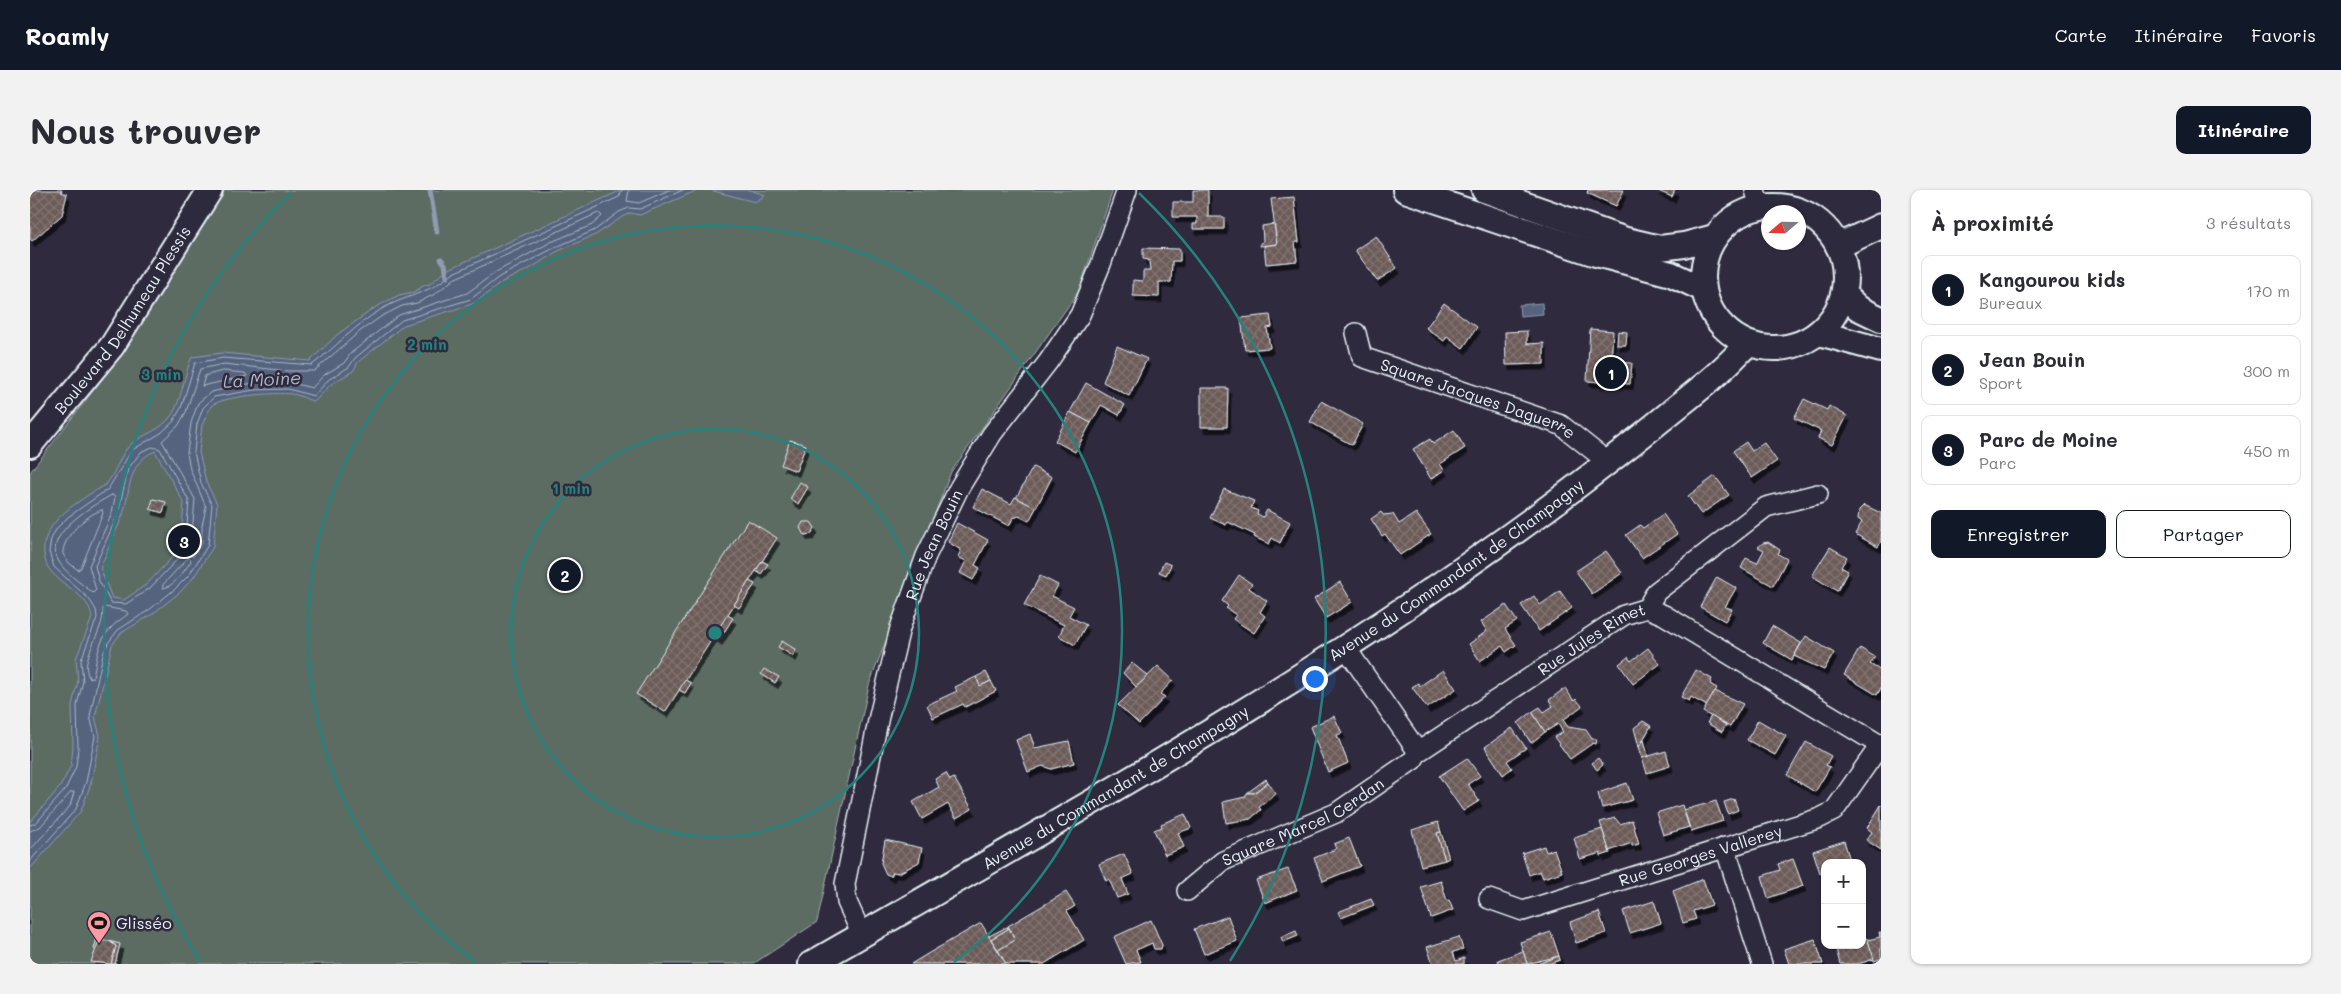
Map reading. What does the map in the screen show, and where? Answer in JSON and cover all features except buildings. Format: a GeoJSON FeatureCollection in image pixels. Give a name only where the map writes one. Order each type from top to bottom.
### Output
{"type":"FeatureCollection","features":[{"type":"Feature","properties":{"kind":"main road","name":"Boulevard Delhumeau Plessis"},"geometry":{"type":"LineString","coordinates":[[30,445],[112,346],[210,190]]}},
{"type":"Feature","properties":{"kind":"main road"},"geometry":{"type":"LineString","coordinates":[[1406,190],[1596,254],[1671,274],[1703,289]]}},
{"type":"Feature","properties":{"kind":"main road"},"geometry":{"type":"LineString","coordinates":[[1484,190],[1626,240],[1660,248],[1684,245],[1714,237]]}},
{"type":"Feature","properties":{"kind":"main road"},"geometry":{"type":"LineString","coordinates":[[1757,198],[1806,213],[1825,227],[1838,246],[1845,270],[1844,294],[1835,316],[1819,333],[1803,344],[1784,349],[1765,349],[1746,344],[1726,331],[1711,312],[1703,289],[1704,262],[1714,237],[1757,198]]}},
{"type":"Feature","properties":{"kind":"main road"},"geometry":{"type":"LineString","coordinates":[[1838,246],[1881,226]]}},
{"type":"Feature","properties":{"kind":"main road"},"geometry":{"type":"LineString","coordinates":[[1844,294],[1858,308],[1881,318]]}},
{"type":"Feature","properties":{"kind":"main road"},"geometry":{"type":"LineString","coordinates":[[1819,333],[1881,350]]}},
{"type":"Feature","properties":{"kind":"main road","name":"Avenue du Commandant de Champagny"},"geometry":{"type":"LineString","coordinates":[[811,964],[1059,823],[1346,648],[1510,536],[1609,463],[1727,367],[1746,344]]}},
{"type":"Feature","properties":{"kind":"street","name":"Rue Jean Bouin"},"geometry":{"type":"LineString","coordinates":[[862,935],[849,908],[845,884],[879,716],[898,637],[922,565],[959,488],[988,442],[1048,362],[1080,314],[1101,264],[1127,190]]}},
{"type":"Feature","properties":{"kind":"street","name":"Square Jacques Daguerre"},"geometry":{"type":"LineString","coordinates":[[1356,333],[1362,357],[1561,425],[1609,463]]}},
{"type":"Feature","properties":{"kind":"street"},"geometry":{"type":"LineString","coordinates":[[1647,608],[1656,592],[1766,507],[1818,494]]}},
{"type":"Feature","properties":{"kind":"street","name":"Rue Jules Rimet"},"geometry":{"type":"LineString","coordinates":[[1418,752],[1624,614],[1647,608],[1664,615],[1880,744]]}},
{"type":"Feature","properties":{"kind":"street"},"geometry":{"type":"LineString","coordinates":[[1346,648],[1418,752]]}},
{"type":"Feature","properties":{"kind":"street","name":"Rue Georges Vallerey"},"geometry":{"type":"LineString","coordinates":[[1489,899],[1524,910],[1820,818],[1834,811],[1880,744]]}},
{"type":"Feature","properties":{"kind":"street","name":"Square Marcel Cerdan"},"geometry":{"type":"LineString","coordinates":[[1187,891],[1223,860],[1336,813],[1413,760],[1418,752]]}},
{"type":"Feature","properties":{"kind":"street"},"geometry":{"type":"LineString","coordinates":[[1725,847],[1762,964]]}},
{"type":"Feature","properties":{"kind":"green space"},"geometry":{"type":"Polygon","coordinates":[[[225,190],[1113,190],[1079,291],[951,472],[869,685],[817,922],[753,964],[30,964],[30,472],[107,373],[225,190]]]}},
{"type":"Feature","properties":{"kind":"water","name":"La Moine"},"geometry":{"type":"Polygon","coordinates":[[[622,190],[698,190],[640,215],[630,213],[622,217],[597,234],[556,252],[531,268],[502,282],[475,303],[404,325],[358,362],[353,371],[331,384],[314,402],[295,395],[274,394],[237,397],[211,406],[202,425],[199,452],[206,482],[217,504],[213,547],[193,578],[179,593],[151,615],[121,633],[112,645],[95,717],[100,736],[91,783],[81,811],[30,869],[30,822],[60,787],[71,766],[73,747],[72,705],[78,681],[76,659],[92,618],[84,600],[52,573],[47,564],[44,544],[52,526],[66,511],[106,484],[130,445],[159,428],[173,414],[192,357],[222,353],[310,361],[338,334],[376,307],[399,295],[414,292],[430,284],[447,270],[622,190]],[[155,451],[146,456],[134,471],[122,517],[100,568],[112,598],[124,600],[147,584],[180,549],[184,503],[155,451]]]}},
{"type":"Feature","properties":{"kind":"water"},"geometry":{"type":"Polygon","coordinates":[[[710,190],[750,190],[765,195],[755,202],[710,190]]]}},
{"type":"Feature","properties":{"kind":"water"},"geometry":{"type":"Polygon","coordinates":[[[1542,303],[1543,314],[1520,316],[1519,305],[1542,303]]]}},
{"type":"Feature","properties":{"kind":"waterway"},"geometry":{"type":"LineString","coordinates":[[430,190],[437,232]]}},
{"type":"Feature","properties":{"kind":"waterway"},"geometry":{"type":"LineString","coordinates":[[441,259],[445,264],[447,277]]}},
{"type":"Feature","properties":{"kind":"place","name":"Kangourou kids"},"geometry":{"type":"Point","coordinates":[1611,373]}},
{"type":"Feature","properties":{"kind":"place","name":"Parc de Moine"},"geometry":{"type":"Point","coordinates":[184,541]}},
{"type":"Feature","properties":{"kind":"place","name":"Jean Bouin"},"geometry":{"type":"Point","coordinates":[565,575]}},
{"type":"Feature","properties":{"kind":"place","name":"Glisséo"},"geometry":{"type":"Point","coordinates":[99,944]}}]}
